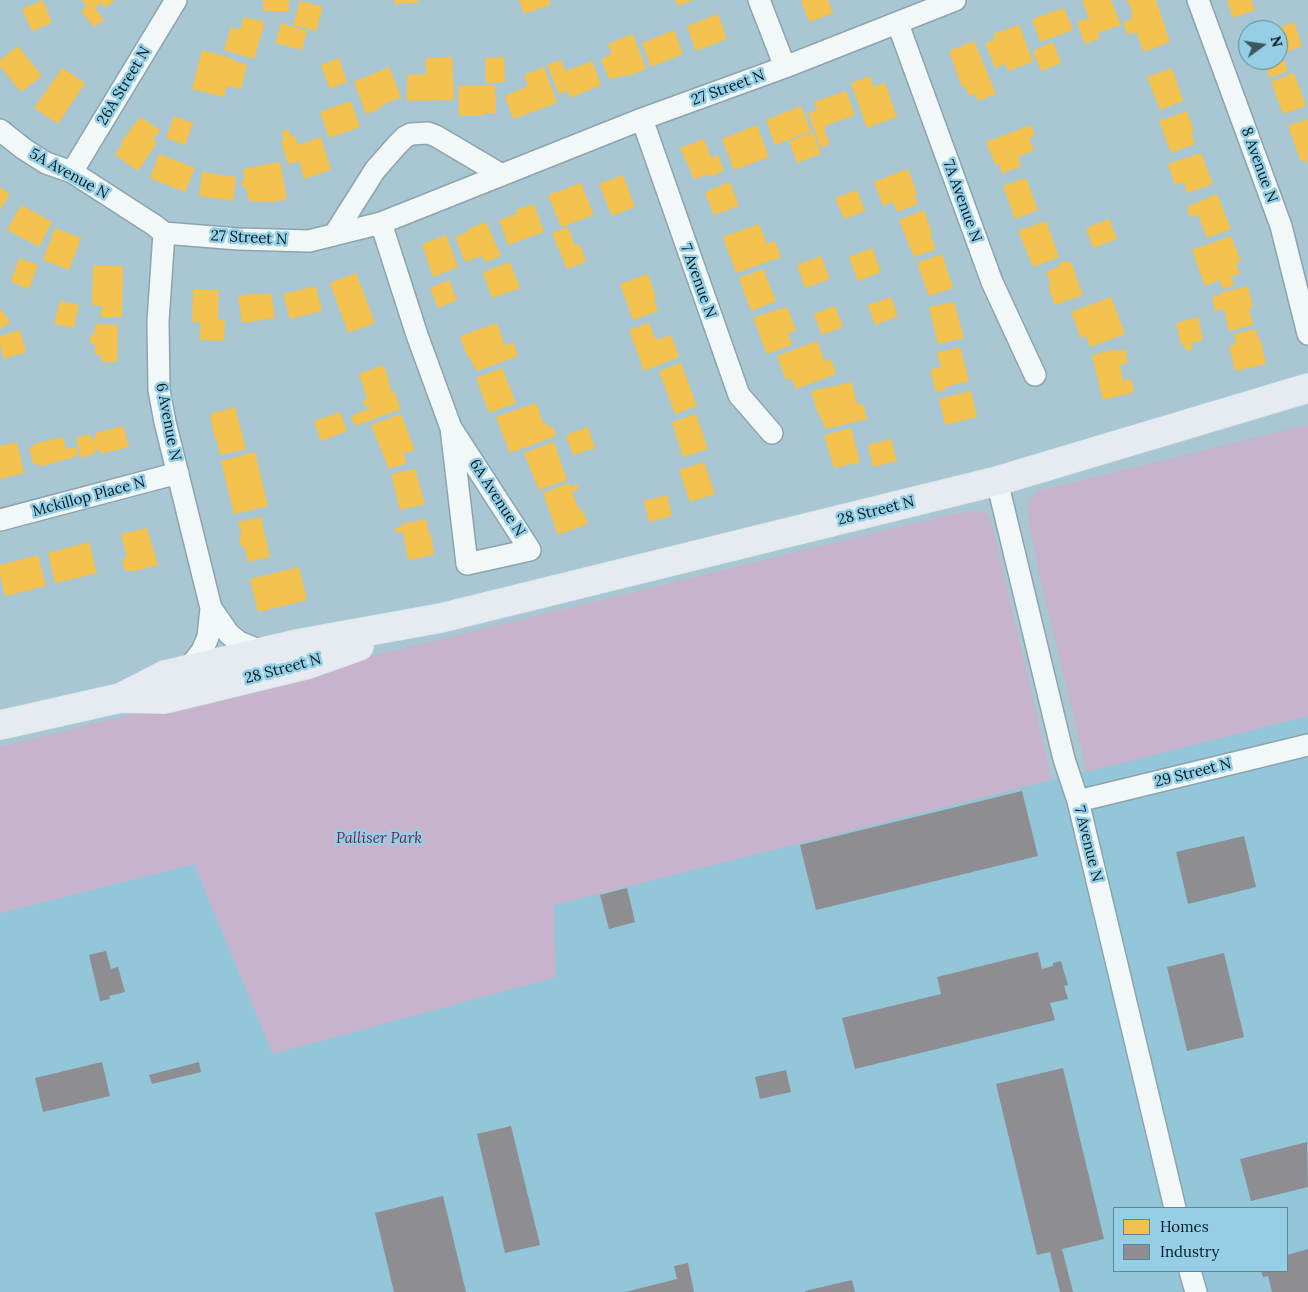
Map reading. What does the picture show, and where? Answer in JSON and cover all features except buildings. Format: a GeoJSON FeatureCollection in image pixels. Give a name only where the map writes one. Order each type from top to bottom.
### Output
{"type":"FeatureCollection","features":[{"type":"Feature","properties":{"kind":"main road","name":"28 Street N"},"geometry":{"type":"LineString","coordinates":[[0,725],[120,698],[164,676],[187,670],[297,644],[441,618],[997,481],[1308,388]]}},
{"type":"Feature","properties":{"kind":"main road","name":"28 Street N"},"geometry":{"type":"LineString","coordinates":[[120,698],[165,699],[305,665],[441,618]]}},
{"type":"Feature","properties":{"kind":"street","name":"26A Street N"},"geometry":{"type":"LineString","coordinates":[[72,172],[176,0]]}},
{"type":"Feature","properties":{"kind":"street"},"geometry":{"type":"LineString","coordinates":[[759,0],[785,67]]}},
{"type":"Feature","properties":{"kind":"street","name":"27 Street N"},"geometry":{"type":"LineString","coordinates":[[164,233],[238,239],[310,241],[381,223],[642,119],[785,67],[955,0]]}},
{"type":"Feature","properties":{"kind":"street","name":"8 Avenue N"},"geometry":{"type":"LineString","coordinates":[[1198,0],[1281,226],[1308,334]]}},
{"type":"Feature","properties":{"kind":"street","name":"7A Avenue N"},"geometry":{"type":"LineString","coordinates":[[898,24],[992,282],[1035,375]]}},
{"type":"Feature","properties":{"kind":"street","name":"7 Avenue N"},"geometry":{"type":"LineString","coordinates":[[642,119],[739,394],[772,433]]}},
{"type":"Feature","properties":{"kind":"street","name":"5A Avenue N"},"geometry":{"type":"LineString","coordinates":[[0,130],[46,163],[72,172],[154,224],[164,233]]}},
{"type":"Feature","properties":{"kind":"street"},"geometry":{"type":"LineString","coordinates":[[334,235],[375,170],[401,141],[412,134],[436,136],[502,175]]}},
{"type":"Feature","properties":{"kind":"street","name":"6A Avenue N"},"geometry":{"type":"LineString","coordinates":[[381,223],[417,335],[451,428],[530,550],[467,564],[451,428]]}},
{"type":"Feature","properties":{"kind":"street","name":"6 Avenue N"},"geometry":{"type":"LineString","coordinates":[[164,233],[158,321],[159,390],[165,422],[211,608],[208,637],[202,651],[187,670]]}},
{"type":"Feature","properties":{"kind":"street","name":"Mckillop Place N"},"geometry":{"type":"LineString","coordinates":[[0,520],[178,473]]}},
{"type":"Feature","properties":{"kind":"street","name":"7 Avenue N"},"geometry":{"type":"LineString","coordinates":[[997,481],[1064,759],[1078,801],[1176,1207]]}},
{"type":"Feature","properties":{"kind":"street","name":"6 Avenue N"},"geometry":{"type":"LineString","coordinates":[[211,608],[229,634],[239,642],[263,652]]}},
{"type":"Feature","properties":{"kind":"street","name":"29 Street N"},"geometry":{"type":"LineString","coordinates":[[1078,801],[1308,745]]}},
{"type":"Feature","properties":{"kind":"street"},"geometry":{"type":"LineString","coordinates":[[1190,1272],[1196,1292]]}},
{"type":"Feature","properties":{"kind":"shaded area"},"geometry":{"type":"Polygon","coordinates":[[[1308,716],[1308,1292],[0,1292],[0,913],[194,864],[273,1054],[553,905],[1308,716]]]}},
{"type":"Feature","properties":{"kind":"green space"},"geometry":{"type":"Polygon","coordinates":[[[1308,425],[1308,716],[1087,772],[1040,577],[1028,515],[1029,501],[1038,491],[1308,425]]]}},
{"type":"Feature","properties":{"kind":"green space","name":"Palliser Park"},"geometry":{"type":"Polygon","coordinates":[[[975,511],[987,513],[992,524],[1052,780],[554,905],[556,977],[273,1054],[194,864],[0,913],[0,747],[953,514],[975,511]]]}}]}
